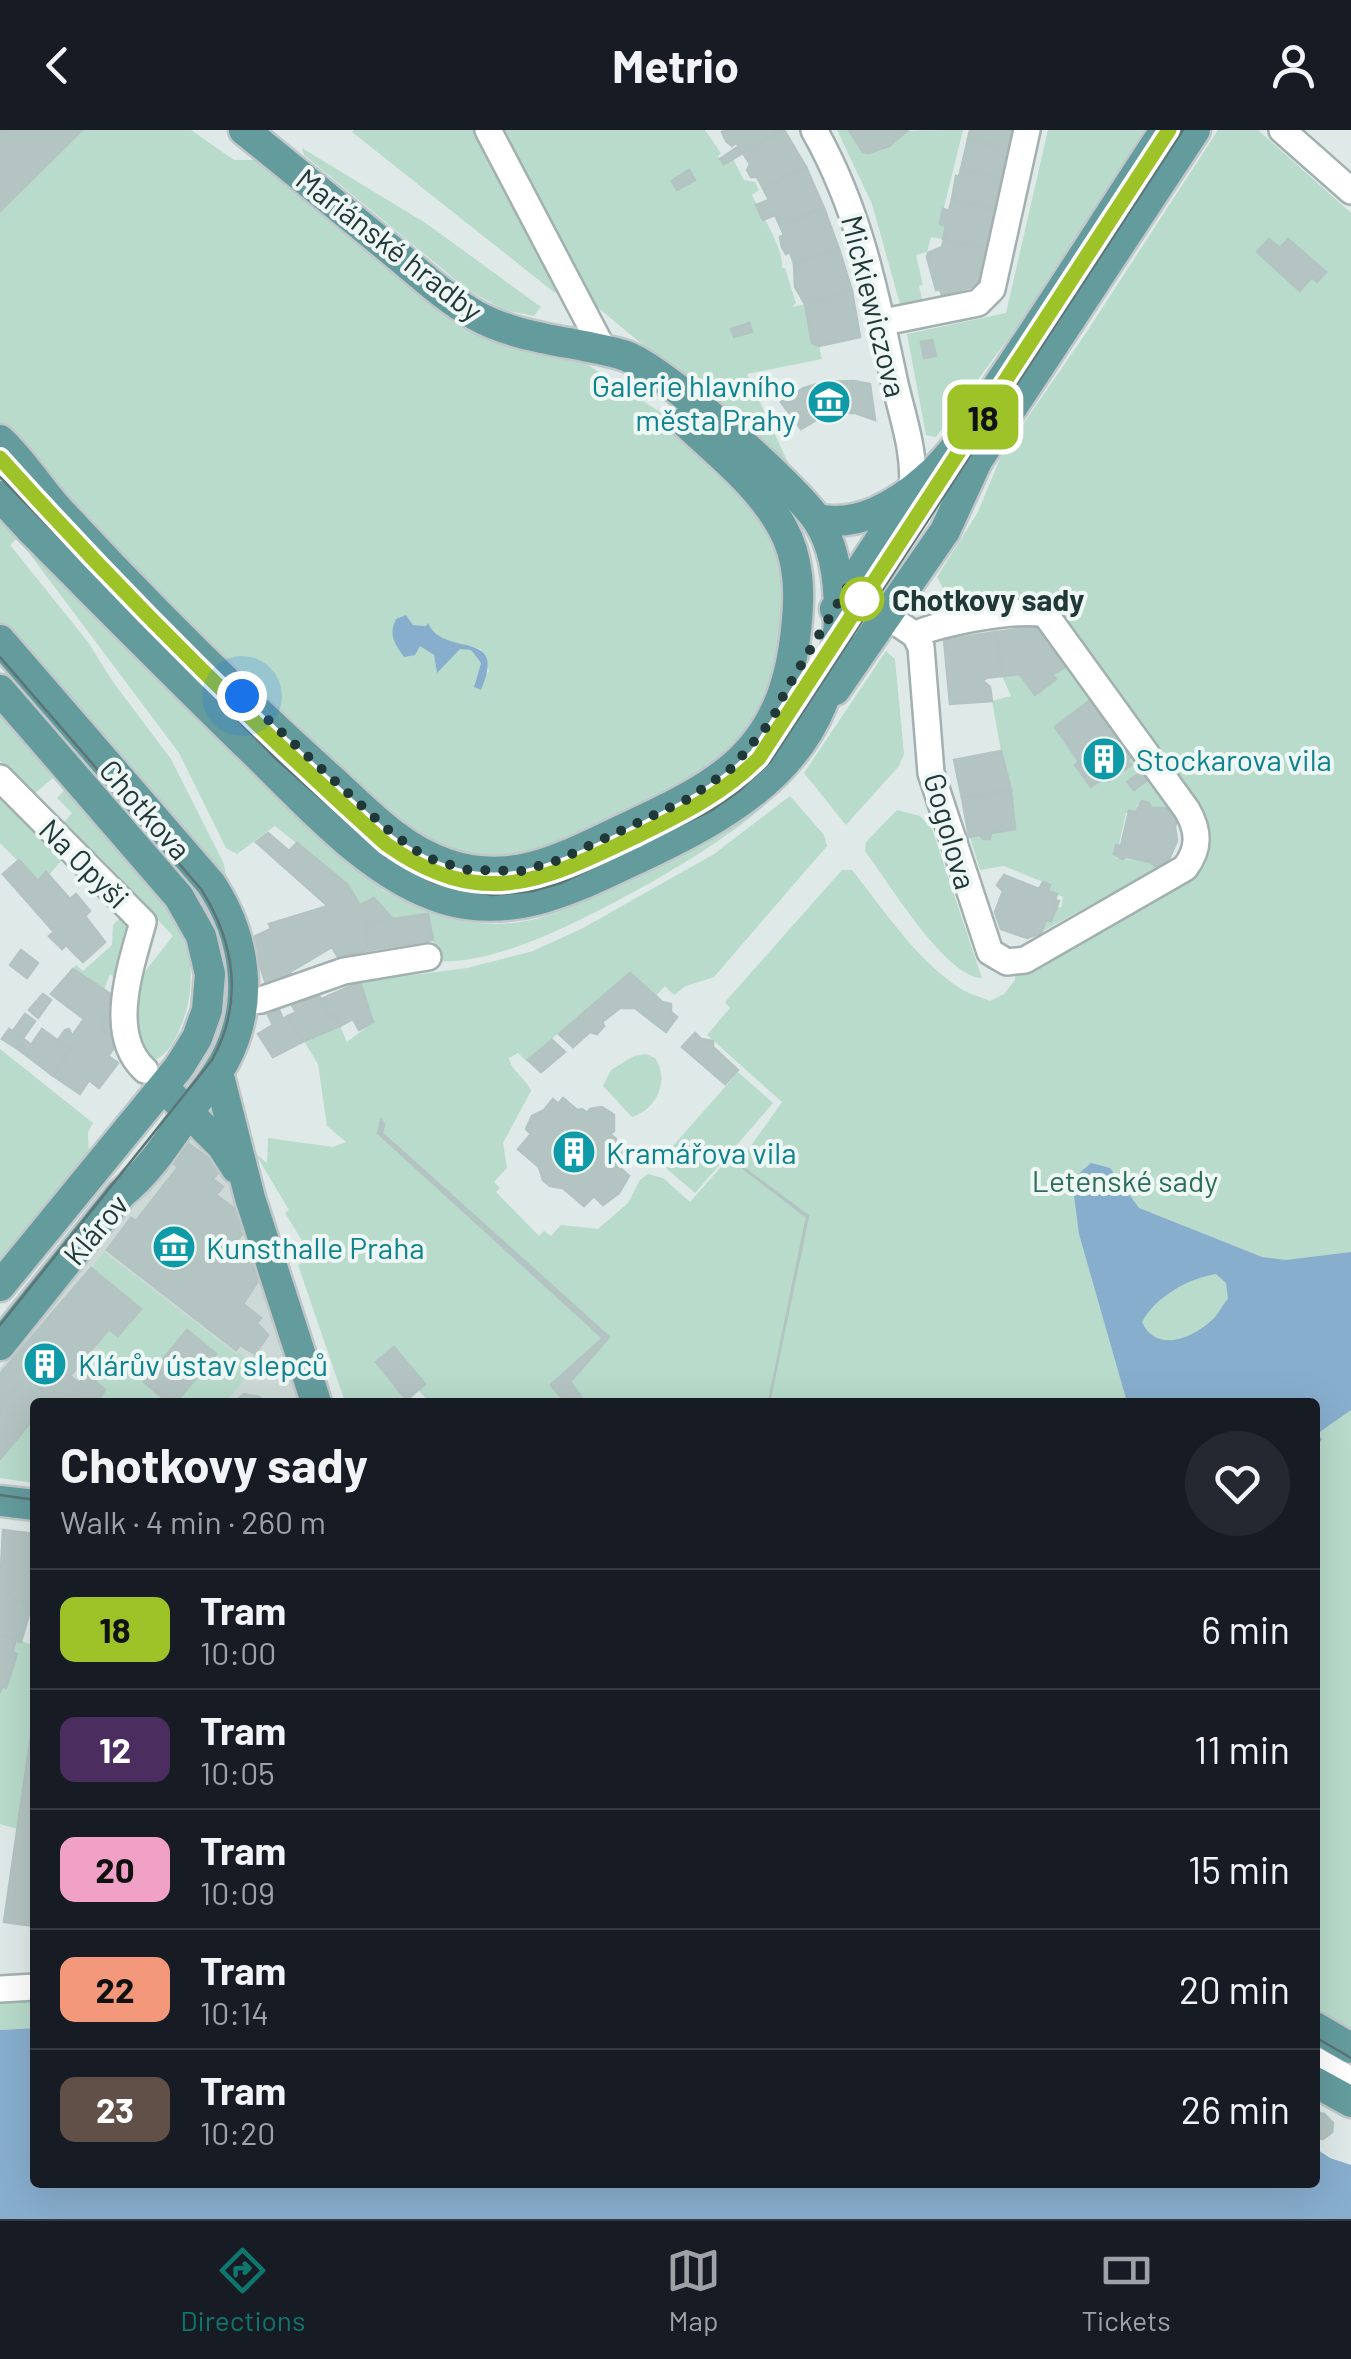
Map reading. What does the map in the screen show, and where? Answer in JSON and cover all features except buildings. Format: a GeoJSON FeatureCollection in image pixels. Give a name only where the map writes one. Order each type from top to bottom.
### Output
{"type":"FeatureCollection","features":[{"type":"Feature","properties":{"kind":"main road","name":"Mariánské hradby"},"geometry":{"type":"LineString","coordinates":[[244,130],[432,284],[478,316],[510,329],[604,351]]}},
{"type":"Feature","properties":{"kind":"main road"},"geometry":{"type":"LineString","coordinates":[[817,519],[856,520],[912,490],[931,475],[959,443],[1165,130]]}},
{"type":"Feature","properties":{"kind":"main road"},"geometry":{"type":"LineString","coordinates":[[0,496],[301,798],[388,872],[444,899],[482,907],[532,903],[696,832],[767,783],[946,531],[977,460],[1194,130]]}},
{"type":"Feature","properties":{"kind":"main road"},"geometry":{"type":"LineString","coordinates":[[604,351],[649,366],[749,451],[817,519],[833,559],[836,613],[836,661],[822,709]]}},
{"type":"Feature","properties":{"kind":"main road"},"geometry":{"type":"LineString","coordinates":[[604,351],[662,400],[762,497],[784,530],[799,580],[793,662],[785,692]]}},
{"type":"Feature","properties":{"kind":"main road"},"geometry":{"type":"LineString","coordinates":[[0,440],[64,516],[286,739],[393,834],[446,864],[501,873],[536,868],[688,799],[712,785],[742,758],[772,720],[785,692],[912,490]]}},
{"type":"Feature","properties":{"kind":"main road"},"geometry":{"type":"LineString","coordinates":[[799,580],[855,630],[882,622]]}},
{"type":"Feature","properties":{"kind":"main road","name":"Chotkova"},"geometry":{"type":"LineString","coordinates":[[0,640],[211,884],[227,910],[237,936],[242,1002],[234,1039],[218,1072]]}},
{"type":"Feature","properties":{"kind":"main road","name":"Chotkova"},"geometry":{"type":"LineString","coordinates":[[0,690],[179,896],[205,948],[210,974],[208,1000]]}},
{"type":"Feature","properties":{"kind":"main road","name":"Klárov"},"geometry":{"type":"LineString","coordinates":[[0,1286],[154,1079],[197,1038],[208,1000]]}},
{"type":"Feature","properties":{"kind":"main road"},"geometry":{"type":"LineString","coordinates":[[218,1072],[250,1198],[315,1398]]}},
{"type":"Feature","properties":{"kind":"main road","name":"Klárov"},"geometry":{"type":"LineString","coordinates":[[0,1344],[121,1194],[143,1176],[218,1072]]}},
{"type":"Feature","properties":{"kind":"main road"},"geometry":{"type":"LineString","coordinates":[[154,1079],[222,1146],[250,1198]]}},
{"type":"Feature","properties":{"kind":"main road"},"geometry":{"type":"LineString","coordinates":[[0,1500],[30,1505]]}},
{"type":"Feature","properties":{"kind":"main road"},"geometry":{"type":"LineString","coordinates":[[1320,2030],[1351,2048]]}},
{"type":"Feature","properties":{"kind":"main road"},"geometry":{"type":"LineString","coordinates":[[1320,2085],[1351,2102]]}},
{"type":"Feature","properties":{"kind":"street"},"geometry":{"type":"LineString","coordinates":[[488,130],[604,351]]}},
{"type":"Feature","properties":{"kind":"street","name":"Mickiewiczova"},"geometry":{"type":"LineString","coordinates":[[814,130],[856,220],[884,322],[912,457],[912,490]]}},
{"type":"Feature","properties":{"kind":"street"},"geometry":{"type":"LineString","coordinates":[[884,322],[978,303],[987,297],[1027,130]]}},
{"type":"Feature","properties":{"kind":"street"},"geometry":{"type":"LineString","coordinates":[[1282,130],[1351,191]]}},
{"type":"Feature","properties":{"kind":"street","name":"Gogolova"},"geometry":{"type":"LineString","coordinates":[[1030,611],[1046,614],[1194,824],[1196,846],[1191,860],[1177,875],[1016,963],[998,958],[985,942],[931,773],[922,647],[915,635],[935,626],[1030,611]]}},
{"type":"Feature","properties":{"kind":"street"},"geometry":{"type":"LineString","coordinates":[[882,622],[915,635]]}},
{"type":"Feature","properties":{"kind":"street","name":"Na Opyši"},"geometry":{"type":"LineString","coordinates":[[0,778],[143,922],[128,976],[125,1025],[127,1050],[154,1079]]}},
{"type":"Feature","properties":{"kind":"street"},"geometry":{"type":"LineString","coordinates":[[242,1002],[261,1000],[344,971],[428,957]]}},
{"type":"Feature","properties":{"kind":"street"},"geometry":{"type":"LineString","coordinates":[[0,1988],[30,1988]]}},
{"type":"Feature","properties":{"kind":"street"},"geometry":{"type":"LineString","coordinates":[[1320,2063],[1351,2080]]}},
{"type":"Feature","properties":{"kind":"shaded area"},"geometry":{"type":"Polygon","coordinates":[[[185,1133],[222,1165],[302,1398],[30,1398],[30,1482],[0,1478],[0,1368],[185,1133]]]}},
{"type":"Feature","properties":{"kind":"green space"},"geometry":{"type":"Polygon","coordinates":[[[82,130],[191,130],[234,160],[259,160],[442,309],[579,359],[672,420],[742,491],[769,531],[783,571],[789,606],[784,656],[757,719],[723,763],[551,858],[448,859],[288,734],[140,572],[135,575],[0,432],[0,211],[82,130]],[[406,615],[420,645],[434,655],[437,672],[460,648],[471,650],[481,663],[474,686],[489,671],[481,649],[445,641],[426,626],[413,625],[406,615]]]}},
{"type":"Feature","properties":{"kind":"green space"},"geometry":{"type":"Polygon","coordinates":[[[354,130],[480,130],[561,286],[555,293],[354,130]]]}},
{"type":"Feature","properties":{"kind":"green space"},"geometry":{"type":"Polygon","coordinates":[[[499,130],[705,130],[721,153],[718,156],[723,163],[733,159],[744,180],[755,182],[759,190],[752,195],[779,250],[796,303],[792,307],[805,304],[812,342],[819,346],[822,359],[747,374],[790,467],[590,301],[499,130]]]}},
{"type":"Feature","properties":{"kind":"green space"},"geometry":{"type":"Polygon","coordinates":[[[837,130],[849,130],[857,143],[870,152],[908,131],[963,130],[940,224],[946,226],[943,239],[931,237],[927,252],[916,255],[922,299],[900,304],[872,204],[837,130]]]}},
{"type":"Feature","properties":{"kind":"green space"},"geometry":{"type":"Polygon","coordinates":[[[1048,130],[1144,130],[1018,325],[936,437],[926,435],[907,334],[1006,313],[1048,130]]]}},
{"type":"Feature","properties":{"kind":"green space","name":"Letenské sady"},"geometry":{"type":"Polygon","coordinates":[[[1218,130],[1258,130],[1351,213],[1351,2035],[1320,2018],[1320,1398],[582,1398],[569,1382],[609,1338],[382,1131],[381,1120],[378,1133],[603,1339],[554,1385],[564,1398],[425,1398],[419,1391],[408,1398],[424,1383],[394,1348],[376,1363],[406,1398],[344,1398],[298,1265],[308,1260],[300,1244],[303,1242],[255,1153],[267,1163],[268,1138],[333,1147],[346,1142],[327,1126],[318,1064],[304,1041],[340,1026],[347,1042],[372,1023],[360,982],[467,968],[533,951],[583,928],[714,854],[790,796],[824,835],[827,846],[714,977],[686,986],[674,995],[665,986],[656,996],[629,973],[526,1061],[518,1053],[509,1058],[531,1091],[503,1143],[507,1168],[494,1182],[500,1188],[496,1192],[539,1236],[544,1231],[551,1236],[561,1225],[598,1229],[628,1203],[640,1180],[648,1174],[663,1178],[690,1202],[728,1159],[738,1164],[782,1102],[707,1035],[730,1008],[725,1002],[842,870],[852,870],[930,964],[961,989],[990,1001],[1004,994],[1015,980],[1015,971],[1207,843],[1208,829],[1200,808],[1085,646],[1049,602],[1043,599],[944,613],[943,588],[937,577],[978,512],[1001,456],[1218,130]]]}},
{"type":"Feature","properties":{"kind":"green space"},"geometry":{"type":"Polygon","coordinates":[[[302,148],[427,224],[541,307],[534,316],[504,310],[468,290],[304,155],[302,148]]]}},
{"type":"Feature","properties":{"kind":"green space"},"geometry":{"type":"Polygon","coordinates":[[[0,510],[21,534],[10,545],[88,642],[171,759],[224,864],[227,883],[0,634],[0,510]]]}},
{"type":"Feature","properties":{"kind":"green space"},"geometry":{"type":"Polygon","coordinates":[[[23,545],[303,824],[372,882],[381,885],[381,889],[437,914],[495,924],[556,913],[711,840],[746,817],[786,780],[769,801],[742,824],[626,896],[527,943],[471,959],[437,961],[428,914],[393,919],[375,898],[360,905],[347,884],[275,826],[237,854],[226,848],[179,753],[23,545]]]}},
{"type":"Feature","properties":{"kind":"green space"},"geometry":{"type":"Polygon","coordinates":[[[886,651],[895,659],[904,754],[899,766],[846,825],[804,773],[886,651]]]}},
{"type":"Feature","properties":{"kind":"green space"},"geometry":{"type":"Polygon","coordinates":[[[1066,662],[1092,699],[1055,727],[1079,759],[1090,786],[1106,776],[1109,780],[1131,765],[1127,760],[1133,756],[1144,770],[1128,782],[1133,790],[1150,778],[1175,813],[1151,808],[1143,802],[1137,805],[1136,812],[1126,813],[1116,858],[1150,862],[1158,868],[1043,931],[1046,920],[1051,921],[1057,906],[1061,908],[1063,897],[1048,891],[1050,885],[1004,866],[980,870],[970,837],[980,835],[989,839],[991,833],[1015,828],[992,701],[1011,696],[1002,676],[1020,674],[1035,694],[1056,680],[1052,675],[1066,662]]]}},
{"type":"Feature","properties":{"kind":"green space"},"geometry":{"type":"Polygon","coordinates":[[[0,703],[14,730],[20,726],[51,763],[47,769],[54,777],[34,794],[0,761],[0,703]]]}},
{"type":"Feature","properties":{"kind":"green space"},"geometry":{"type":"Polygon","coordinates":[[[66,788],[152,888],[187,950],[191,979],[184,1017],[170,1047],[152,1061],[135,1048],[141,1037],[135,1031],[139,979],[173,936],[96,853],[92,856],[64,822],[72,813],[57,798],[66,788]]]}},
{"type":"Feature","properties":{"kind":"green space"},"geometry":{"type":"Polygon","coordinates":[[[0,790],[66,855],[49,875],[46,873],[38,881],[0,843],[0,790]]]}},
{"type":"Feature","properties":{"kind":"green space"},"geometry":{"type":"Polygon","coordinates":[[[897,810],[920,816],[932,829],[982,978],[968,974],[935,945],[865,851],[866,842],[897,810]]]}},
{"type":"Feature","properties":{"kind":"green space"},"geometry":{"type":"Polygon","coordinates":[[[122,916],[129,929],[118,981],[110,974],[104,990],[73,969],[76,965],[83,971],[112,945],[113,925],[122,916]]]}},
{"type":"Feature","properties":{"kind":"green space"},"geometry":{"type":"Polygon","coordinates":[[[0,1049],[93,1123],[88,1132],[89,1155],[0,1262],[0,1049]]]}},
{"type":"Feature","properties":{"kind":"green space"},"geometry":{"type":"Polygon","coordinates":[[[646,1054],[655,1058],[661,1084],[648,1108],[632,1117],[603,1086],[611,1070],[634,1056],[646,1054]]]}},
{"type":"Feature","properties":{"kind":"green space"},"geometry":{"type":"Polygon","coordinates":[[[738,1072],[773,1103],[695,1193],[659,1162],[738,1072]]]}},
{"type":"Feature","properties":{"kind":"green space"},"geometry":{"type":"Polygon","coordinates":[[[104,1252],[259,1368],[229,1398],[179,1398],[216,1354],[187,1330],[144,1382],[163,1398],[99,1398],[105,1389],[87,1374],[103,1352],[95,1345],[109,1329],[140,1309],[91,1268],[104,1252]]]}},
{"type":"Feature","properties":{"kind":"green space"},"geometry":{"type":"Polygon","coordinates":[[[30,1423],[30,1482],[0,1478],[0,1459],[30,1423]]]}},
{"type":"Feature","properties":{"kind":"green space"},"geometry":{"type":"Polygon","coordinates":[[[16,1640],[30,1644],[30,1741],[17,1829],[0,1824],[0,1693],[2,1686],[7,1687],[17,1654],[12,1652],[16,1640]]]}},
{"type":"Feature","properties":{"kind":"green space"},"geometry":{"type":"Polygon","coordinates":[[[30,2001],[30,2028],[0,2030],[0,2003],[30,2001]]]}},
{"type":"Feature","properties":{"kind":"water"},"geometry":{"type":"Polygon","coordinates":[[[406,615],[413,625],[428,623],[447,640],[481,651],[487,658],[487,671],[481,690],[474,687],[481,663],[471,650],[460,649],[437,673],[434,655],[420,646],[415,655],[404,657],[395,643],[393,630],[396,619],[406,615]]]}},
{"type":"Feature","properties":{"kind":"water"},"geometry":{"type":"Polygon","coordinates":[[[1091,1163],[1110,1168],[1139,1208],[1262,1257],[1286,1260],[1351,1252],[1351,1410],[1320,1432],[1320,1398],[1126,1398],[1079,1234],[1073,1188],[1076,1176],[1091,1163]],[[1216,1274],[1184,1284],[1155,1305],[1142,1322],[1156,1338],[1176,1340],[1205,1326],[1228,1299],[1226,1283],[1216,1274]]]}},
{"type":"Feature","properties":{"kind":"water"},"geometry":{"type":"Polygon","coordinates":[[[30,2028],[30,2188],[1320,2188],[1320,2151],[1351,2165],[1351,2219],[0,2219],[0,2030],[30,2028]]]}},
{"type":"Feature","properties":{"kind":"tram line","name":"18"},"geometry":{"type":"LineString","coordinates":[[0,458],[35,500],[236,705],[386,844],[413,862],[458,880],[496,884],[542,878],[695,808],[733,783],[770,745],[1169,130]]}},
{"type":"Feature","properties":{"kind":"tram line"},"geometry":{"type":"LineString","coordinates":[[0,477],[276,759],[387,857],[432,882],[492,895],[533,891],[561,883],[712,810],[770,762],[1183,130]]}},
{"type":"Feature","properties":{"kind":"tram line"},"geometry":{"type":"LineString","coordinates":[[0,657],[201,889],[222,930],[232,995],[229,1016],[212,1060],[0,1325]]}},
{"type":"Feature","properties":{"kind":"tram line"},"geometry":{"type":"LineString","coordinates":[[0,1495],[30,1499]]}},
{"type":"Feature","properties":{"kind":"tram line"},"geometry":{"type":"LineString","coordinates":[[1320,2040],[1351,2058]]}},
{"type":"Feature","properties":{"kind":"place","name":"Galerie hlavního města Prahy"},"geometry":{"type":"Point","coordinates":[829,402]}},
{"type":"Feature","properties":{"kind":"place","name":"Chotkovy sady"},"geometry":{"type":"Point","coordinates":[862,599]}},
{"type":"Feature","properties":{"kind":"place","name":"Stockarova vila"},"geometry":{"type":"Point","coordinates":[1104,759]}},
{"type":"Feature","properties":{"kind":"place","name":"Kramářova vila"},"geometry":{"type":"Point","coordinates":[574,1152]}},
{"type":"Feature","properties":{"kind":"place","name":"Kunsthalle Praha"},"geometry":{"type":"Point","coordinates":[174,1247]}},
{"type":"Feature","properties":{"kind":"place","name":"Klárův ústav slepců"},"geometry":{"type":"Point","coordinates":[45,1364]}},
{"type":"Feature","properties":{"kind":"route"},"geometry":{"type":"LineString","coordinates":[[242,696],[413,849],[459,868],[512,872],[559,860],[712,785],[766,730],[847,588],[862,599]]}}]}
